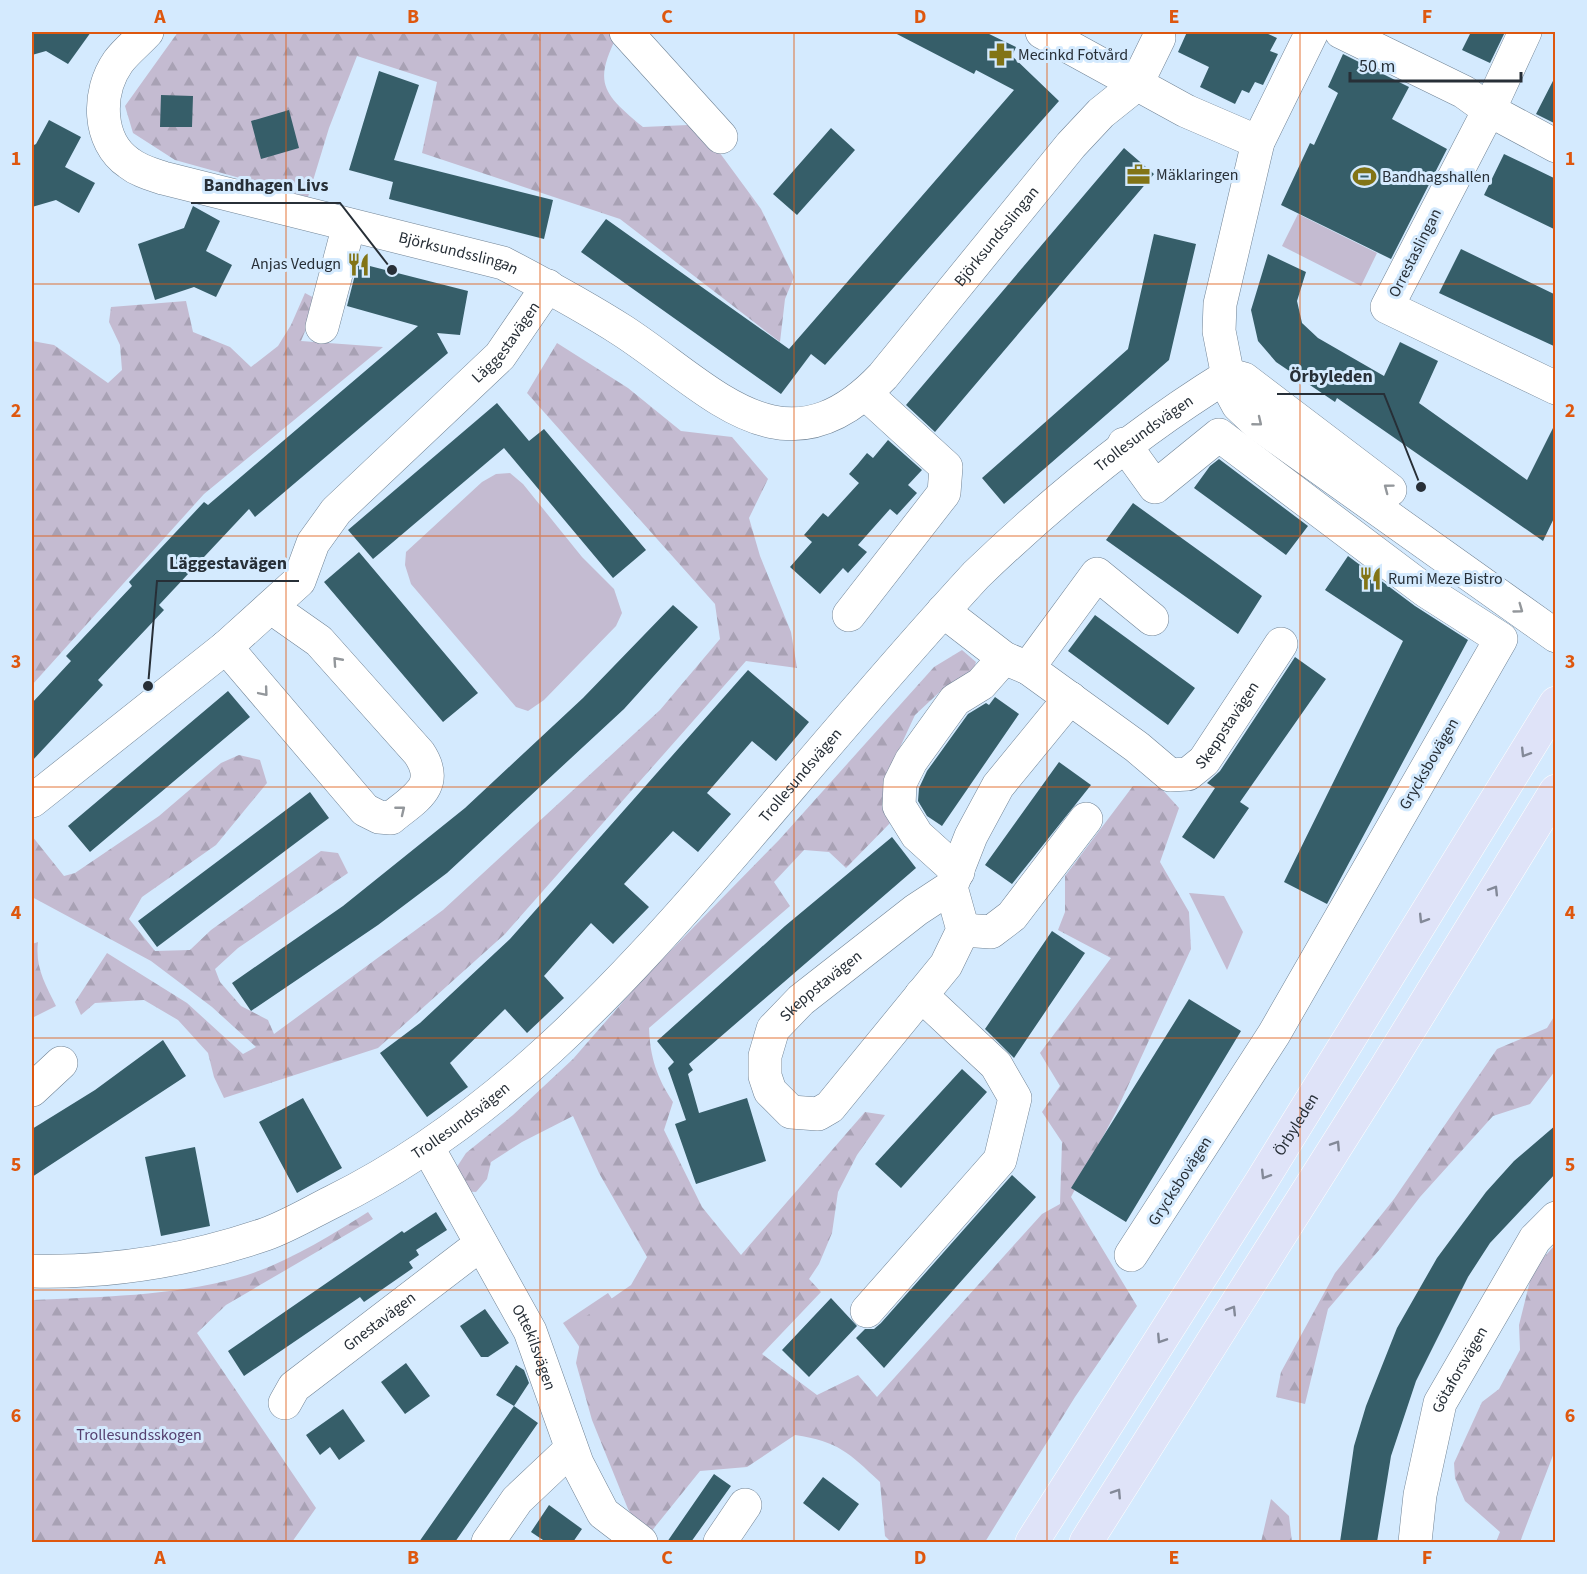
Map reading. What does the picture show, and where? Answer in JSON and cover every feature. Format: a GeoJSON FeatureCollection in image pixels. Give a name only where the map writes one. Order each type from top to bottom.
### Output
{"type":"FeatureCollection","features":[{"type":"Feature","properties":{"kind":"main road","name":"Örbyleden"},"geometry":{"type":"LineString","coordinates":[[1032,1542],[1261,1182],[1556,704]]}},
{"type":"Feature","properties":{"kind":"main road"},"geometry":{"type":"LineString","coordinates":[[1086,1542],[1385,1069],[1556,791]]}},
{"type":"Feature","properties":{"kind":"street","name":"Björksundsslingan"},"geometry":{"type":"LineString","coordinates":[[147,32],[117,63],[105,92],[102,119],[112,143],[127,162],[163,178],[503,263],[548,286],[622,331],[735,410],[765,419],[799,425],[812,424],[846,408],[866,394],[1071,145],[1101,113],[1136,85]]}},
{"type":"Feature","properties":{"kind":"street"},"geometry":{"type":"LineString","coordinates":[[626,32],[721,137]]}},
{"type":"Feature","properties":{"kind":"street"},"geometry":{"type":"LineString","coordinates":[[1042,32],[1185,111],[1258,142]]}},
{"type":"Feature","properties":{"kind":"street"},"geometry":{"type":"LineString","coordinates":[[1312,32],[1258,142],[1220,304],[1219,331],[1231,392],[1238,405],[1258,424],[1556,636]]}},
{"type":"Feature","properties":{"kind":"street"},"geometry":{"type":"LineString","coordinates":[[1341,32],[1464,92],[1489,110],[1556,146]]}},
{"type":"Feature","properties":{"kind":"street","name":"Orrestaslingan"},"geometry":{"type":"LineString","coordinates":[[1525,32],[1489,110],[1388,307],[1556,388]]}},
{"type":"Feature","properties":{"kind":"street"},"geometry":{"type":"LineString","coordinates":[[1136,85],[1159,38]]}},
{"type":"Feature","properties":{"kind":"street"},"geometry":{"type":"LineString","coordinates":[[322,327],[349,225]]}},
{"type":"Feature","properties":{"kind":"street","name":"Läggestavägen"},"geometry":{"type":"LineString","coordinates":[[32,801],[272,608],[299,581],[313,543],[336,511],[500,356],[548,286]]}},
{"type":"Feature","properties":{"kind":"street"},"geometry":{"type":"LineString","coordinates":[[1229,375],[1244,379],[1472,550],[1556,607]]}},
{"type":"Feature","properties":{"kind":"street","name":"Trollesundsvägen"},"geometry":{"type":"LineString","coordinates":[[32,1271],[76,1272],[183,1258],[268,1233],[346,1195],[428,1148],[505,1089],[582,1019],[654,945],[943,610],[1026,527],[1124,444],[1229,375]]}},
{"type":"Feature","properties":{"kind":"street"},"geometry":{"type":"LineString","coordinates":[[849,615],[944,494],[946,467],[866,394]]}},
{"type":"Feature","properties":{"kind":"street","name":"Grycksbovägen"},"geometry":{"type":"LineString","coordinates":[[1124,444],[1155,487],[1219,435],[1426,591],[1501,639],[1274,1034],[1131,1255]]}},
{"type":"Feature","properties":{"kind":"street"},"geometry":{"type":"LineString","coordinates":[[955,879],[916,836],[899,806],[900,783],[911,761],[955,700],[1016,663],[1096,574],[1152,619]]}},
{"type":"Feature","properties":{"kind":"street"},"geometry":{"type":"LineString","coordinates":[[226,647],[365,810],[379,817],[391,818],[420,795],[428,781],[429,768],[419,753],[319,641],[272,608]]}},
{"type":"Feature","properties":{"kind":"street","name":"Skeppstavägen"},"geometry":{"type":"LineString","coordinates":[[943,610],[1016,663],[1070,698],[1170,775],[1188,774],[1204,761],[1281,644]]}},
{"type":"Feature","properties":{"kind":"street"},"geometry":{"type":"LineString","coordinates":[[1070,698],[998,786],[971,836],[955,879],[963,930],[991,932],[1012,916],[1086,819]]}},
{"type":"Feature","properties":{"kind":"street","name":"Skeppstavägen"},"geometry":{"type":"LineString","coordinates":[[955,879],[781,1018],[773,1029],[765,1056],[765,1076],[770,1091],[791,1112],[818,1114],[830,1107],[946,965],[963,930]]}},
{"type":"Feature","properties":{"kind":"street"},"geometry":{"type":"LineString","coordinates":[[867,1311],[1000,1160],[1015,1098],[996,1065],[921,995]]}},
{"type":"Feature","properties":{"kind":"street"},"geometry":{"type":"LineString","coordinates":[[32,1090],[61,1063]]}},
{"type":"Feature","properties":{"kind":"street","name":"Ottekilsvägen"},"geometry":{"type":"LineString","coordinates":[[428,1148],[530,1331],[571,1449],[603,1513],[641,1542]]}},
{"type":"Feature","properties":{"kind":"street","name":"Götaforsvägen"},"geometry":{"type":"LineString","coordinates":[[1415,1542],[1420,1495],[1440,1402],[1535,1239],[1556,1218]]}},
{"type":"Feature","properties":{"kind":"street","name":"Gnestavägen"},"geometry":{"type":"LineString","coordinates":[[285,1403],[294,1387],[481,1244]]}},
{"type":"Feature","properties":{"kind":"street"},"geometry":{"type":"LineString","coordinates":[[488,1542],[517,1500],[571,1449]]}},
{"type":"Feature","properties":{"kind":"street"},"geometry":{"type":"LineString","coordinates":[[720,1542],[745,1505]]}},
{"type":"Feature","properties":{"kind":"green space"},"geometry":{"type":"Polygon","coordinates":[[[178,32],[616,32],[618,34],[610,51],[604,76],[610,96],[643,127],[688,125],[703,130],[761,209],[794,277],[785,299],[780,342],[620,219],[422,153],[437,82],[357,56],[329,128],[308,197],[175,160],[133,133],[125,106],[178,32]]]}},
{"type":"Feature","properties":{"kind":"green space"},"geometry":{"type":"Polygon","coordinates":[[[1298,214],[1377,253],[1361,286],[1282,246],[1298,214]]]}},
{"type":"Feature","properties":{"kind":"green space"},"geometry":{"type":"Polygon","coordinates":[[[305,293],[318,300],[301,341],[383,347],[204,494],[32,685],[32,341],[54,345],[108,383],[122,370],[120,345],[109,322],[111,307],[186,301],[193,332],[230,347],[251,367],[278,346],[291,325],[305,293]]]}},
{"type":"Feature","properties":{"kind":"green space"},"geometry":{"type":"Polygon","coordinates":[[[557,343],[628,388],[681,431],[732,437],[768,479],[749,518],[760,556],[791,632],[797,668],[746,661],[505,934],[378,1048],[224,1098],[214,1077],[208,1053],[178,1020],[144,1000],[95,1003],[81,1015],[75,1002],[107,953],[187,1003],[243,1054],[256,1047],[212,1007],[151,961],[32,897],[32,836],[64,876],[75,873],[159,816],[221,763],[239,755],[260,760],[267,783],[216,845],[142,897],[129,919],[155,951],[190,950],[211,930],[321,851],[338,853],[348,873],[238,948],[215,969],[220,982],[241,1006],[268,1020],[274,1034],[443,910],[660,710],[720,639],[715,604],[527,393],[557,343]]]}},
{"type":"Feature","properties":{"kind":"green space"},"geometry":{"type":"Polygon","coordinates":[[[510,473],[523,484],[582,557],[614,589],[622,613],[616,626],[544,700],[528,711],[516,707],[411,584],[405,565],[406,552],[482,482],[496,474],[510,473]]]}},
{"type":"Feature","properties":{"kind":"green space"},"geometry":{"type":"Polygon","coordinates":[[[962,650],[976,662],[972,674],[946,686],[915,715],[895,758],[893,820],[846,868],[829,852],[804,850],[774,882],[790,906],[649,1028],[655,1067],[673,1102],[664,1130],[702,1207],[741,1255],[865,1112],[885,1115],[857,1155],[838,1192],[832,1233],[819,1264],[809,1279],[821,1292],[762,1354],[817,1395],[858,1375],[877,1397],[1042,1214],[1060,1204],[1062,1142],[1042,1112],[1060,1086],[1040,1053],[1111,958],[1058,930],[1065,912],[1065,876],[1133,786],[1160,787],[1179,808],[1160,862],[1189,912],[1191,949],[1116,1112],[1071,1197],[1137,1306],[1075,1397],[985,1542],[891,1542],[885,1536],[880,1482],[851,1456],[833,1445],[795,1435],[747,1467],[700,1471],[646,1538],[628,1509],[592,1420],[576,1363],[585,1317],[631,1285],[647,1257],[599,1173],[573,1116],[522,1142],[491,1162],[487,1179],[476,1192],[462,1191],[453,1173],[466,1153],[513,1115],[573,1059],[641,981],[779,840],[934,667],[962,650]]]}},
{"type":"Feature","properties":{"kind":"green space"},"geometry":{"type":"Polygon","coordinates":[[[1189,893],[1224,896],[1243,932],[1227,970],[1189,893]]]}},
{"type":"Feature","properties":{"kind":"green space"},"geometry":{"type":"Polygon","coordinates":[[[38,942],[39,967],[56,1006],[32,1018],[32,944],[38,942]]]}},
{"type":"Feature","properties":{"kind":"green space"},"geometry":{"type":"Polygon","coordinates":[[[1555,1015],[1555,1071],[1530,1104],[1493,1116],[1420,1197],[1380,1249],[1328,1309],[1305,1404],[1276,1397],[1281,1372],[1335,1273],[1394,1199],[1497,1049],[1547,1028],[1555,1015]]]}},
{"type":"Feature","properties":{"kind":"green space","name":"Trollesundsskogen"},"geometry":{"type":"Polygon","coordinates":[[[368,1212],[373,1219],[226,1305],[197,1333],[316,1508],[292,1542],[32,1542],[32,1300],[161,1292],[237,1278],[289,1258],[368,1212]]]}},
{"type":"Feature","properties":{"kind":"green space"},"geometry":{"type":"Polygon","coordinates":[[[1555,1245],[1555,1450],[1520,1542],[1496,1542],[1500,1532],[1465,1501],[1455,1478],[1454,1463],[1482,1402],[1499,1389],[1520,1350],[1519,1325],[1533,1269],[1555,1245]]]}},
{"type":"Feature","properties":{"kind":"green space"},"geometry":{"type":"Polygon","coordinates":[[[608,1293],[632,1328],[587,1358],[563,1323],[608,1293]]]}},
{"type":"Feature","properties":{"kind":"green space"},"geometry":{"type":"Polygon","coordinates":[[[1271,1499],[1289,1516],[1292,1542],[1261,1542],[1271,1499]]]}},
{"type":"Feature","properties":{"kind":"building"},"geometry":{"type":"Polygon","coordinates":[[[32,32],[91,32],[68,64],[46,51],[32,55],[32,32]]]}},
{"type":"Feature","properties":{"kind":"building"},"geometry":{"type":"Polygon","coordinates":[[[893,32],[985,32],[1016,47],[1012,56],[1059,101],[825,365],[811,354],[781,394],[581,252],[606,219],[789,349],[1014,90],[976,70],[974,74],[893,32]]]}},
{"type":"Feature","properties":{"kind":"building"},"geometry":{"type":"Polygon","coordinates":[[[1187,32],[1264,32],[1277,38],[1270,51],[1278,54],[1263,85],[1255,82],[1249,93],[1242,90],[1235,104],[1200,87],[1209,67],[1178,52],[1187,32]]]}},
{"type":"Feature","properties":{"kind":"building"},"geometry":{"type":"Polygon","coordinates":[[[1471,32],[1505,32],[1490,63],[1462,50],[1471,32]]]}},
{"type":"Feature","properties":{"kind":"building","name":"Bandhagshallen"},"geometry":{"type":"Polygon","coordinates":[[[1343,54],[1409,87],[1392,119],[1447,149],[1391,259],[1281,205],[1310,143],[1314,145],[1338,93],[1328,87],[1343,54]]]}},
{"type":"Feature","properties":{"kind":"building"},"geometry":{"type":"Polygon","coordinates":[[[379,71],[419,85],[394,160],[553,200],[544,239],[389,199],[393,182],[349,170],[379,71]]]}},
{"type":"Feature","properties":{"kind":"building"},"geometry":{"type":"Polygon","coordinates":[[[1556,75],[1556,124],[1536,114],[1556,75]]]}},
{"type":"Feature","properties":{"kind":"building"},"geometry":{"type":"Polygon","coordinates":[[[161,95],[193,96],[192,127],[160,127],[161,95]]]}},
{"type":"Feature","properties":{"kind":"building"},"geometry":{"type":"Polygon","coordinates":[[[289,110],[299,148],[261,159],[251,121],[289,110]]]}},
{"type":"Feature","properties":{"kind":"building"},"geometry":{"type":"Polygon","coordinates":[[[49,120],[81,137],[65,167],[95,183],[79,213],[56,200],[32,207],[32,146],[36,144],[49,120]]]}},
{"type":"Feature","properties":{"kind":"building"},"geometry":{"type":"Polygon","coordinates":[[[831,128],[855,150],[797,215],[773,194],[831,128]]]}},
{"type":"Feature","properties":{"kind":"building"},"geometry":{"type":"Polygon","coordinates":[[[1124,148],[1154,174],[935,432],[906,405],[1124,148]]]}},
{"type":"Feature","properties":{"kind":"building"},"geometry":{"type":"Polygon","coordinates":[[[1504,154],[1556,179],[1556,230],[1484,195],[1504,154]]]}},
{"type":"Feature","properties":{"kind":"building"},"geometry":{"type":"Polygon","coordinates":[[[193,206],[220,221],[206,251],[232,265],[216,297],[194,287],[155,300],[138,244],[184,228],[193,206]]]}},
{"type":"Feature","properties":{"kind":"building"},"geometry":{"type":"Polygon","coordinates":[[[1154,234],[1196,244],[1169,360],[1004,504],[982,478],[1128,349],[1154,234]]]}},
{"type":"Feature","properties":{"kind":"building"},"geometry":{"type":"Polygon","coordinates":[[[1461,249],[1556,295],[1556,347],[1439,293],[1461,249]]]}},
{"type":"Feature","properties":{"kind":"building"},"geometry":{"type":"Polygon","coordinates":[[[1268,254],[1306,272],[1297,301],[1302,323],[1318,338],[1384,376],[1400,342],[1438,361],[1419,403],[1527,480],[1556,422],[1556,514],[1543,541],[1337,398],[1335,402],[1276,362],[1258,341],[1251,310],[1268,254]]]}},
{"type":"Feature","properties":{"kind":"building"},"geometry":{"type":"Polygon","coordinates":[[[358,263],[468,291],[460,335],[437,333],[448,353],[255,517],[249,509],[159,605],[164,610],[98,680],[103,685],[32,761],[32,703],[71,661],[66,656],[132,586],[129,582],[204,502],[208,505],[418,326],[347,306],[358,263]]]}},
{"type":"Feature","properties":{"kind":"building"},"geometry":{"type":"Polygon","coordinates":[[[497,403],[529,441],[544,429],[646,550],[613,578],[504,448],[373,559],[348,530],[497,403]]]}},
{"type":"Feature","properties":{"kind":"building"},"geometry":{"type":"Polygon","coordinates":[[[888,440],[922,470],[908,485],[917,493],[897,515],[890,509],[858,545],[867,552],[848,573],[843,568],[820,594],[790,567],[812,542],[804,535],[823,513],[828,517],[859,483],[849,474],[867,453],[873,458],[888,440]]]}},
{"type":"Feature","properties":{"kind":"building"},"geometry":{"type":"Polygon","coordinates":[[[1219,459],[1308,526],[1286,555],[1194,488],[1210,466],[1219,459]]]}},
{"type":"Feature","properties":{"kind":"building"},"geometry":{"type":"Polygon","coordinates":[[[1133,503],[1262,596],[1238,634],[1106,540],[1133,503]]]}},
{"type":"Feature","properties":{"kind":"building"},"geometry":{"type":"Polygon","coordinates":[[[359,552],[478,693],[443,722],[324,582],[359,552]]]}},
{"type":"Feature","properties":{"kind":"building"},"geometry":{"type":"Polygon","coordinates":[[[1348,556],[1415,606],[1468,640],[1327,904],[1284,882],[1403,641],[1325,590],[1348,556]]]}},
{"type":"Feature","properties":{"kind":"building"},"geometry":{"type":"Polygon","coordinates":[[[673,605],[698,627],[624,709],[447,873],[378,925],[251,1011],[232,983],[343,906],[465,808],[583,698],[673,605]]]}},
{"type":"Feature","properties":{"kind":"building"},"geometry":{"type":"Polygon","coordinates":[[[1095,615],[1195,688],[1168,725],[1068,651],[1095,615]]]}},
{"type":"Feature","properties":{"kind":"building"},"geometry":{"type":"Polygon","coordinates":[[[1295,657],[1326,679],[1240,802],[1249,808],[1214,859],[1182,837],[1215,788],[1207,783],[1220,771],[1295,657]]]}},
{"type":"Feature","properties":{"kind":"building"},"geometry":{"type":"Polygon","coordinates":[[[748,670],[809,722],[776,761],[752,741],[707,793],[731,814],[698,852],[673,831],[624,884],[649,907],[613,944],[591,923],[544,976],[564,998],[527,1033],[505,1009],[450,1063],[468,1087],[427,1117],[380,1053],[420,1023],[510,939],[748,670]]]}},
{"type":"Feature","properties":{"kind":"building"},"geometry":{"type":"Polygon","coordinates":[[[228,691],[250,717],[90,852],[68,826],[228,691]]]}},
{"type":"Feature","properties":{"kind":"building"},"geometry":{"type":"Polygon","coordinates":[[[995,697],[1019,714],[942,826],[927,816],[918,801],[919,788],[927,771],[968,714],[986,703],[989,705],[995,697]]]}},
{"type":"Feature","properties":{"kind":"building"},"geometry":{"type":"Polygon","coordinates":[[[1059,762],[1091,785],[1012,884],[985,865],[1059,762]]]}},
{"type":"Feature","properties":{"kind":"building"},"geometry":{"type":"Polygon","coordinates":[[[310,792],[329,818],[157,947],[138,921],[310,792]]]}},
{"type":"Feature","properties":{"kind":"building"},"geometry":{"type":"Polygon","coordinates":[[[892,837],[916,868],[689,1064],[693,1070],[688,1074],[699,1113],[747,1098],[766,1161],[696,1184],[675,1124],[686,1120],[668,1068],[674,1062],[657,1041],[785,926],[892,837]]]}},
{"type":"Feature","properties":{"kind":"building"},"geometry":{"type":"Polygon","coordinates":[[[1052,931],[1085,953],[1014,1058],[985,1029],[1052,931]]]}},
{"type":"Feature","properties":{"kind":"building"},"geometry":{"type":"Polygon","coordinates":[[[1189,999],[1241,1031],[1126,1222],[1071,1188],[1189,999]]]}},
{"type":"Feature","properties":{"kind":"building"},"geometry":{"type":"Polygon","coordinates":[[[163,1040],[186,1076],[32,1177],[32,1129],[95,1090],[163,1040]]]}},
{"type":"Feature","properties":{"kind":"building"},"geometry":{"type":"Polygon","coordinates":[[[962,1069],[987,1092],[901,1188],[875,1164],[962,1069]]]}},
{"type":"Feature","properties":{"kind":"building"},"geometry":{"type":"Polygon","coordinates":[[[303,1098],[342,1168],[297,1193],[259,1122],[303,1098]]]}},
{"type":"Feature","properties":{"kind":"building"},"geometry":{"type":"Polygon","coordinates":[[[1556,1125],[1556,1173],[1490,1243],[1468,1277],[1416,1381],[1391,1456],[1377,1542],[1340,1542],[1354,1446],[1366,1406],[1397,1328],[1437,1258],[1486,1192],[1514,1161],[1556,1125]]]}},
{"type":"Feature","properties":{"kind":"building"},"geometry":{"type":"Polygon","coordinates":[[[195,1147],[210,1226],[161,1236],[145,1157],[195,1147]]]}},
{"type":"Feature","properties":{"kind":"building"},"geometry":{"type":"Polygon","coordinates":[[[1012,1175],[1036,1197],[884,1368],[856,1338],[865,1329],[874,1329],[881,1323],[1012,1175]]]}},
{"type":"Feature","properties":{"kind":"building"},"geometry":{"type":"Polygon","coordinates":[[[436,1212],[447,1230],[416,1250],[419,1255],[409,1262],[413,1268],[364,1302],[360,1297],[244,1376],[228,1351],[402,1231],[404,1233],[436,1212]]]}},
{"type":"Feature","properties":{"kind":"building"},"geometry":{"type":"Polygon","coordinates":[[[831,1298],[857,1326],[809,1377],[782,1350],[831,1298]]]}},
{"type":"Feature","properties":{"kind":"building"},"geometry":{"type":"Polygon","coordinates":[[[485,1309],[509,1343],[488,1357],[481,1357],[460,1326],[485,1309]]]}},
{"type":"Feature","properties":{"kind":"building"},"geometry":{"type":"Polygon","coordinates":[[[406,1363],[430,1396],[405,1414],[381,1382],[406,1363]]]}},
{"type":"Feature","properties":{"kind":"building"},"geometry":{"type":"Polygon","coordinates":[[[516,1365],[524,1370],[529,1383],[514,1406],[496,1395],[516,1365]]]}},
{"type":"Feature","properties":{"kind":"building"},"geometry":{"type":"Polygon","coordinates":[[[514,1406],[538,1423],[455,1542],[419,1542],[514,1406]]]}},
{"type":"Feature","properties":{"kind":"building"},"geometry":{"type":"Polygon","coordinates":[[[343,1409],[365,1441],[339,1460],[330,1447],[320,1455],[306,1435],[343,1409]]]}},
{"type":"Feature","properties":{"kind":"building"},"geometry":{"type":"Polygon","coordinates":[[[714,1474],[731,1486],[691,1542],[667,1542],[714,1474]]]}},
{"type":"Feature","properties":{"kind":"building"},"geometry":{"type":"Polygon","coordinates":[[[823,1477],[859,1504],[839,1531],[803,1503],[823,1477]]]}},
{"type":"Feature","properties":{"kind":"building"},"geometry":{"type":"Polygon","coordinates":[[[549,1505],[582,1529],[573,1542],[546,1542],[531,1532],[549,1505]]]}},
{"type":"Feature","properties":{"kind":"place","name":"Mecinkd Fotvård"},"geometry":{"type":"Point","coordinates":[1000,55]}},
{"type":"Feature","properties":{"kind":"place","name":"Mäklaringen"},"geometry":{"type":"Point","coordinates":[1138,175]}},
{"type":"Feature","properties":{"kind":"place","name":"Bandhagshallen"},"geometry":{"type":"Point","coordinates":[1364,177]}},
{"type":"Feature","properties":{"kind":"place","name":"Anjas Vedugn"},"geometry":{"type":"Point","coordinates":[359,264]}},
{"type":"Feature","properties":{"kind":"place","name":"Bandhagen Livs"},"geometry":{"type":"Point","coordinates":[392,270]}},
{"type":"Feature","properties":{"kind":"place","name":"Örbyleden"},"geometry":{"type":"Point","coordinates":[1421,487]}},
{"type":"Feature","properties":{"kind":"place","name":"Rumi Meze Bistro"},"geometry":{"type":"Point","coordinates":[1370,579]}},
{"type":"Feature","properties":{"kind":"place","name":"Läggestavägen"},"geometry":{"type":"Point","coordinates":[148,686]}}]}
